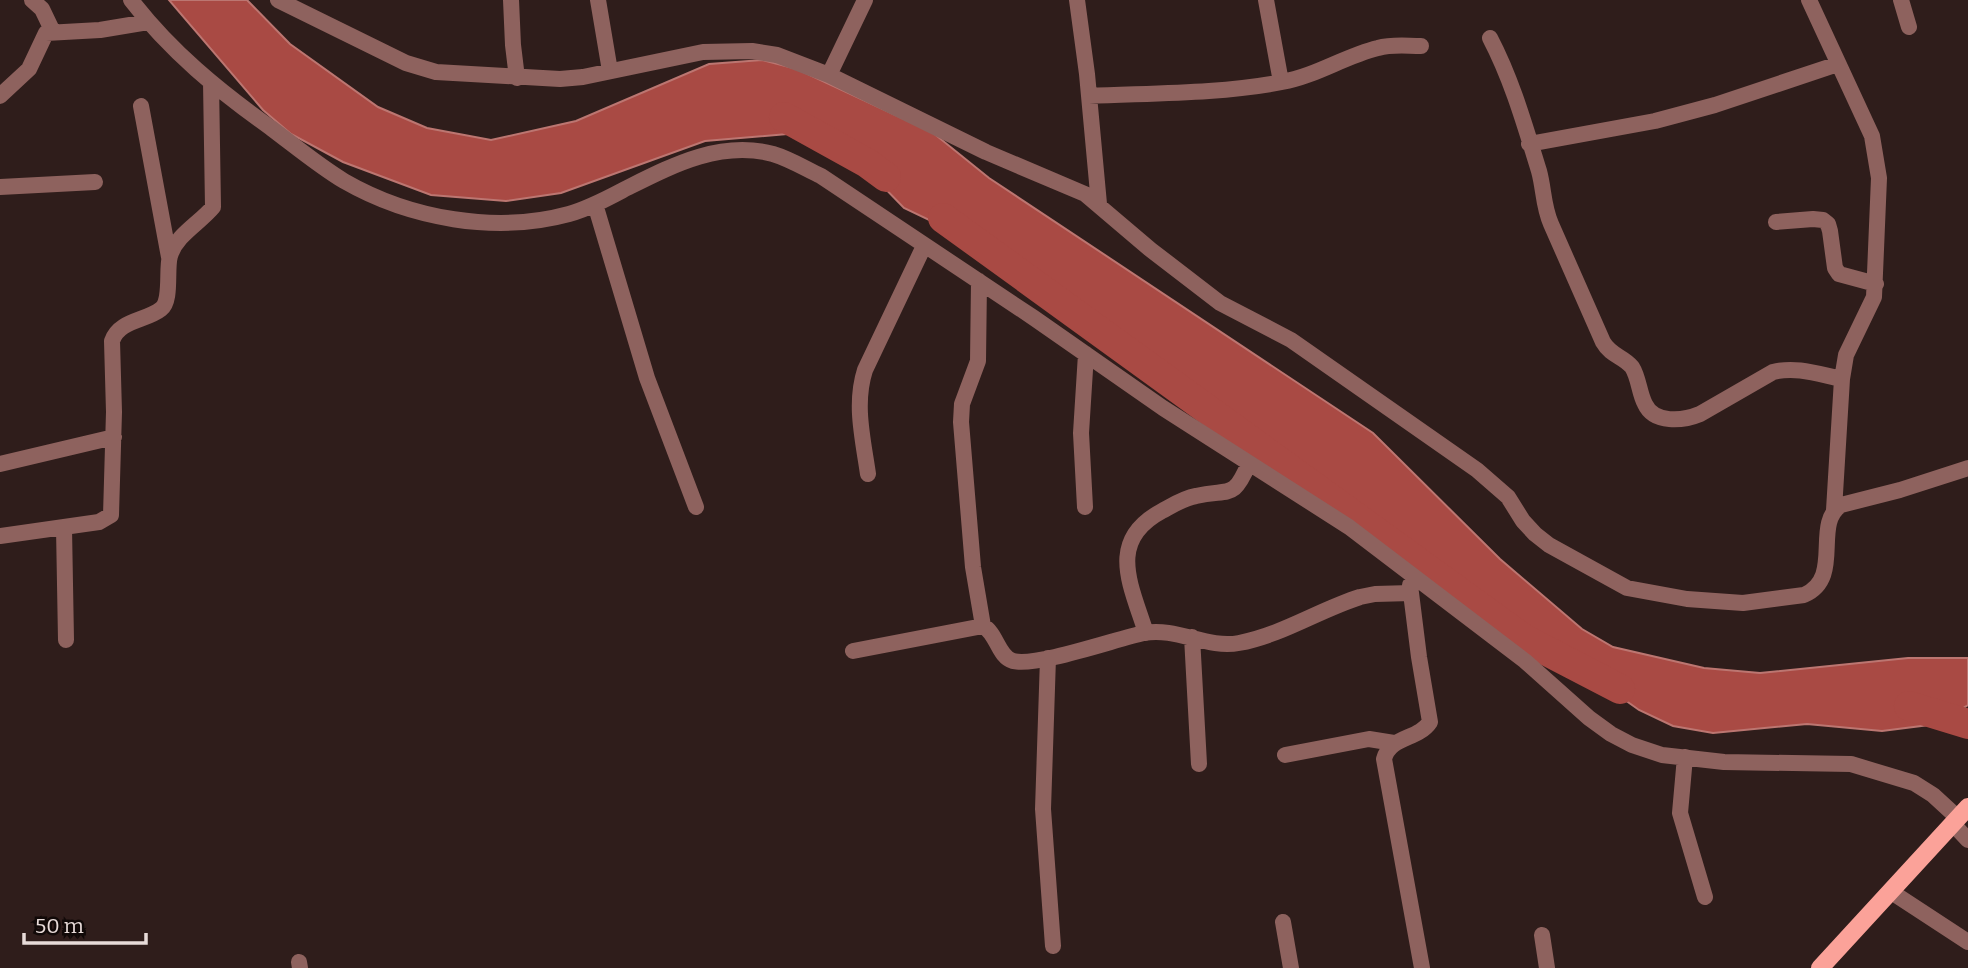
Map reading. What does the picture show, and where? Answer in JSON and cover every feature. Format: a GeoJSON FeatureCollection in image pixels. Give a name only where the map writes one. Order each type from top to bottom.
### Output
{"type":"FeatureCollection","features":[{"type":"Feature","properties":{"kind":"main road"},"geometry":{"type":"LineString","coordinates":[[1819,968],[1960,816]]}},
{"type":"Feature","properties":{"kind":"street"},"geometry":{"type":"LineString","coordinates":[[32,0],[41,9],[53,32]]}},
{"type":"Feature","properties":{"kind":"street"},"geometry":{"type":"LineString","coordinates":[[131,0],[148,22],[211,82],[344,181],[383,200],[410,209],[454,219],[500,224],[567,215],[671,166],[715,152],[759,152],[775,155],[821,176],[1163,408],[1349,527],[1525,661],[1611,734],[1647,751],[1724,762],[1851,764],[1914,783],[1933,795],[1960,816],[1968,840]]}},
{"type":"Feature","properties":{"kind":"street"},"geometry":{"type":"LineString","coordinates":[[278,0],[419,69],[560,79],[684,55],[732,50],[777,55],[829,75],[986,152],[1085,194],[1151,250],[1220,303],[1291,340],[1499,486],[1524,521],[1549,545],[1627,588],[1687,599],[1743,603],[1804,595],[1814,591],[1825,572],[1830,519],[1834,510],[1842,379],[1846,355],[1870,310],[1876,284],[1878,160],[1872,136],[1809,0]]}},
{"type":"Feature","properties":{"kind":"street"},"geometry":{"type":"LineString","coordinates":[[511,0],[517,78]]}},
{"type":"Feature","properties":{"kind":"street"},"geometry":{"type":"LineString","coordinates":[[598,0],[610,71]]}},
{"type":"Feature","properties":{"kind":"street"},"geometry":{"type":"LineString","coordinates":[[829,75],[865,0]]}},
{"type":"Feature","properties":{"kind":"street"},"geometry":{"type":"LineString","coordinates":[[1077,0],[1099,204]]}},
{"type":"Feature","properties":{"kind":"street"},"geometry":{"type":"LineString","coordinates":[[1266,0],[1281,82]]}},
{"type":"Feature","properties":{"kind":"street"},"geometry":{"type":"LineString","coordinates":[[1900,0],[1909,27]]}},
{"type":"Feature","properties":{"kind":"street"},"geometry":{"type":"LineString","coordinates":[[0,96],[29,69],[46,33],[100,30],[148,22]]}},
{"type":"Feature","properties":{"kind":"street"},"geometry":{"type":"LineString","coordinates":[[1490,38],[1506,68],[1539,174],[1544,209],[1608,352],[1628,363],[1633,369],[1649,411],[1675,420],[1687,419],[1773,372],[1785,369],[1842,379]]}},
{"type":"Feature","properties":{"kind":"street"},"geometry":{"type":"LineString","coordinates":[[1089,96],[1196,92],[1281,82],[1302,78],[1375,48],[1420,46]]}},
{"type":"Feature","properties":{"kind":"street"},"geometry":{"type":"LineString","coordinates":[[1530,144],[1679,115],[1838,64]]}},
{"type":"Feature","properties":{"kind":"street"},"geometry":{"type":"LineString","coordinates":[[169,257],[181,237],[213,207],[211,82]]}},
{"type":"Feature","properties":{"kind":"street"},"geometry":{"type":"LineString","coordinates":[[0,536],[99,522],[111,515],[114,437],[112,341],[115,333],[123,327],[163,309],[166,302],[169,257],[141,106]]}},
{"type":"Feature","properties":{"kind":"street"},"geometry":{"type":"LineString","coordinates":[[0,187],[95,181]]}},
{"type":"Feature","properties":{"kind":"street"},"geometry":{"type":"LineString","coordinates":[[595,204],[647,378],[696,507]]}},
{"type":"Feature","properties":{"kind":"street"},"geometry":{"type":"LineString","coordinates":[[1776,222],[1823,220],[1828,224],[1835,268],[1839,274],[1876,284]]}},
{"type":"Feature","properties":{"kind":"street"},"geometry":{"type":"LineString","coordinates":[[868,474],[858,401],[859,388],[924,246]]}},
{"type":"Feature","properties":{"kind":"street"},"geometry":{"type":"LineString","coordinates":[[979,281],[978,360],[962,404],[961,422],[973,567],[983,626]]}},
{"type":"Feature","properties":{"kind":"street"},"geometry":{"type":"LineString","coordinates":[[1085,507],[1081,433],[1086,355]]}},
{"type":"Feature","properties":{"kind":"street"},"geometry":{"type":"LineString","coordinates":[[0,464],[114,437]]}},
{"type":"Feature","properties":{"kind":"street"},"geometry":{"type":"LineString","coordinates":[[1146,633],[1126,564],[1132,538],[1148,518],[1188,498],[1236,489],[1249,463]]}},
{"type":"Feature","properties":{"kind":"street"},"geometry":{"type":"LineString","coordinates":[[1834,510],[1841,505],[1968,468]]}},
{"type":"Feature","properties":{"kind":"street"},"geometry":{"type":"LineString","coordinates":[[64,528],[66,640]]}},
{"type":"Feature","properties":{"kind":"street"},"geometry":{"type":"LineString","coordinates":[[1409,574],[1430,722],[1417,735],[1394,743],[1386,751],[1384,759],[1422,968]]}},
{"type":"Feature","properties":{"kind":"street"},"geometry":{"type":"LineString","coordinates":[[853,651],[983,626],[989,629],[1010,660],[1020,662],[1163,631],[1226,644],[1239,643],[1283,629],[1360,597],[1411,593]]}},
{"type":"Feature","properties":{"kind":"street"},"geometry":{"type":"LineString","coordinates":[[1192,637],[1199,764]]}},
{"type":"Feature","properties":{"kind":"street"},"geometry":{"type":"LineString","coordinates":[[1048,658],[1043,809],[1053,946]]}},
{"type":"Feature","properties":{"kind":"street"},"geometry":{"type":"LineString","coordinates":[[1285,755],[1369,739],[1394,743]]}},
{"type":"Feature","properties":{"kind":"street"},"geometry":{"type":"LineString","coordinates":[[1685,757],[1680,813],[1705,897]]}},
{"type":"Feature","properties":{"kind":"street"},"geometry":{"type":"LineString","coordinates":[[1890,891],[1968,942]]}},
{"type":"Feature","properties":{"kind":"street"},"geometry":{"type":"LineString","coordinates":[[1283,922],[1292,968]]}},
{"type":"Feature","properties":{"kind":"street"},"geometry":{"type":"LineString","coordinates":[[1542,935],[1547,968]]}},
{"type":"Feature","properties":{"kind":"shaded area"},"geometry":{"type":"Polygon","coordinates":[[[169,0],[247,0],[290,44],[378,107],[427,128],[491,140],[576,121],[709,64],[762,60],[797,69],[932,132],[989,178],[1373,433],[1500,559],[1582,629],[1613,647],[1704,668],[1760,673],[1908,658],[1968,658],[1968,705],[1937,724],[1882,731],[1807,724],[1713,733],[1673,726],[1639,710],[990,249],[904,208],[837,139],[799,133],[705,141],[561,193],[506,201],[431,195],[343,162],[291,134],[263,110],[169,0]]]}},
{"type":"Feature","properties":{"kind":"waterway"},"geometry":{"type":"LineString","coordinates":[[784,117],[867,163],[886,177]]}},
{"type":"Feature","properties":{"kind":"waterway"},"geometry":{"type":"LineString","coordinates":[[943,218],[1524,639],[1620,689]]}},
{"type":"Feature","properties":{"kind":"waterway"},"geometry":{"type":"LineString","coordinates":[[1909,706],[1968,724]]}}]}
